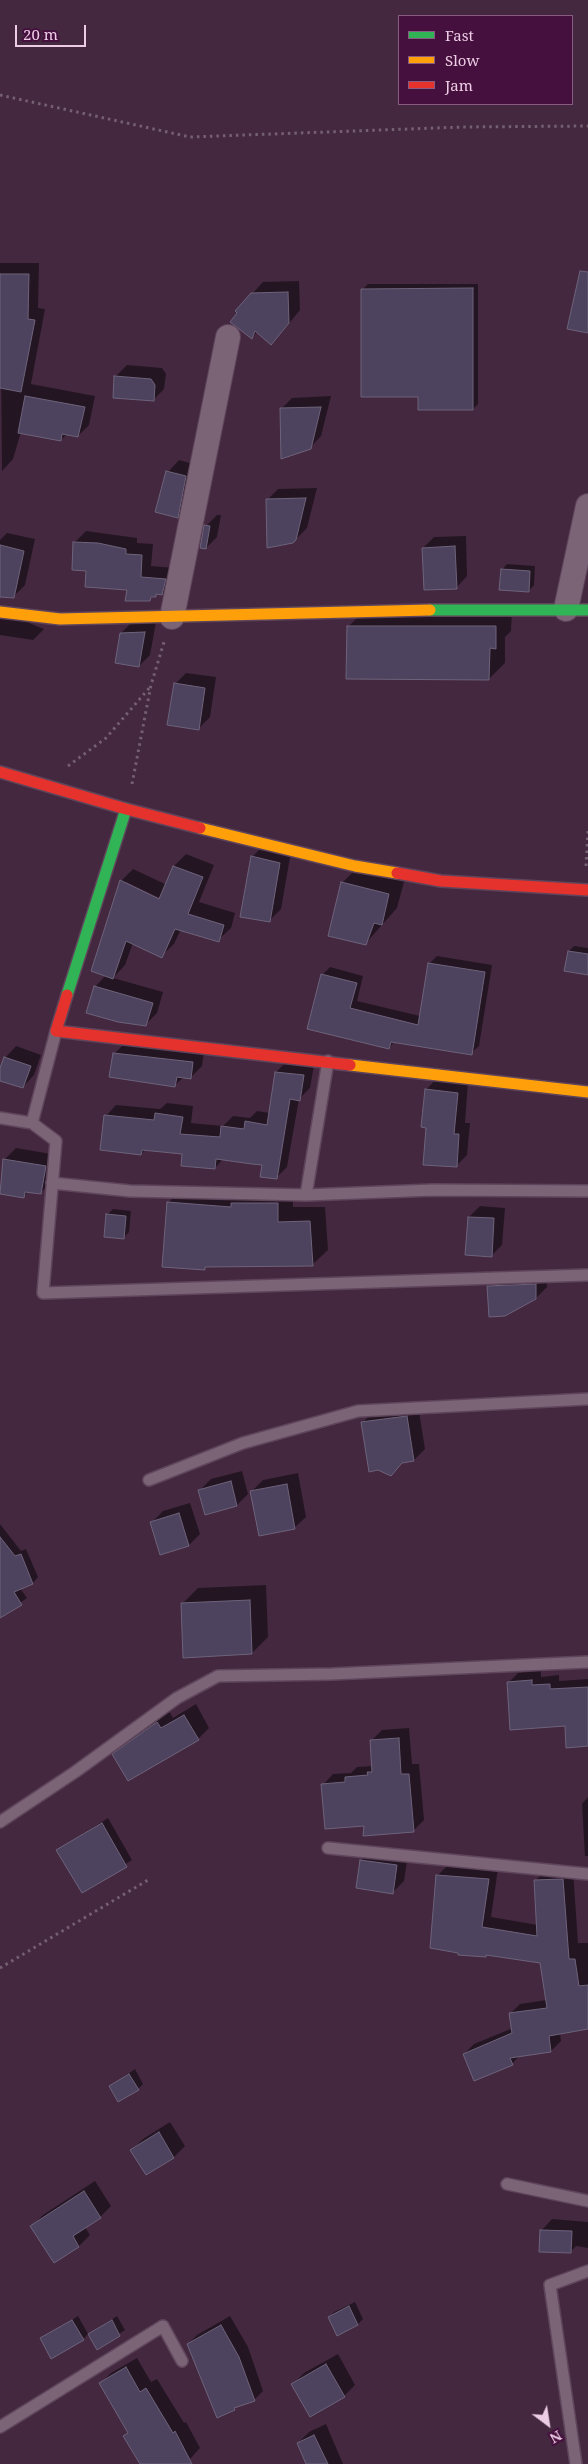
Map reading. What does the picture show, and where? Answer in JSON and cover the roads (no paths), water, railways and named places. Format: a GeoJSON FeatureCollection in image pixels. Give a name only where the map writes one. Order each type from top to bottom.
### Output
{"type":"FeatureCollection","features":[{"type":"Feature","properties":{"kind":"street"},"geometry":{"type":"LineString","coordinates":[[172,616],[228,337]]}},
{"type":"Feature","properties":{"kind":"street"},"geometry":{"type":"LineString","coordinates":[[0,612],[60,619],[364,610],[577,609],[588,506]]}},
{"type":"Feature","properties":{"kind":"street"},"geometry":{"type":"LineString","coordinates":[[0,772],[43,783],[126,809],[355,866],[441,881],[586,890]]}},
{"type":"Feature","properties":{"kind":"street"},"geometry":{"type":"LineString","coordinates":[[126,809],[56,1031],[588,1092]]}},
{"type":"Feature","properties":{"kind":"lane"},"geometry":{"type":"LineString","coordinates":[[32,1123],[56,1031]]}},
{"type":"Feature","properties":{"kind":"lane"},"geometry":{"type":"LineString","coordinates":[[306,1195],[328,1061]]}},
{"type":"Feature","properties":{"kind":"lane"},"geometry":{"type":"LineString","coordinates":[[0,1118],[32,1123],[56,1141],[43,1293],[588,1274]]}},
{"type":"Feature","properties":{"kind":"lane"},"geometry":{"type":"LineString","coordinates":[[52,1183],[130,1191],[306,1195],[433,1190],[588,1191]]}},
{"type":"Feature","properties":{"kind":"lane"},"geometry":{"type":"LineString","coordinates":[[149,1480],[243,1443],[358,1411],[588,1399]]}},
{"type":"Feature","properties":{"kind":"lane"},"geometry":{"type":"LineString","coordinates":[[0,1822],[74,1772],[177,1698],[218,1676],[332,1674],[588,1662]]}},
{"type":"Feature","properties":{"kind":"lane"},"geometry":{"type":"LineString","coordinates":[[328,1848],[588,1874]]}},
{"type":"Feature","properties":{"kind":"lane"},"geometry":{"type":"LineString","coordinates":[[507,2184],[588,2201]]}},
{"type":"Feature","properties":{"kind":"lane"},"geometry":{"type":"LineString","coordinates":[[576,2464],[550,2285],[588,2271]]}},
{"type":"Feature","properties":{"kind":"lane"},"geometry":{"type":"LineString","coordinates":[[0,2427],[162,2326],[182,2361]]}}]}
